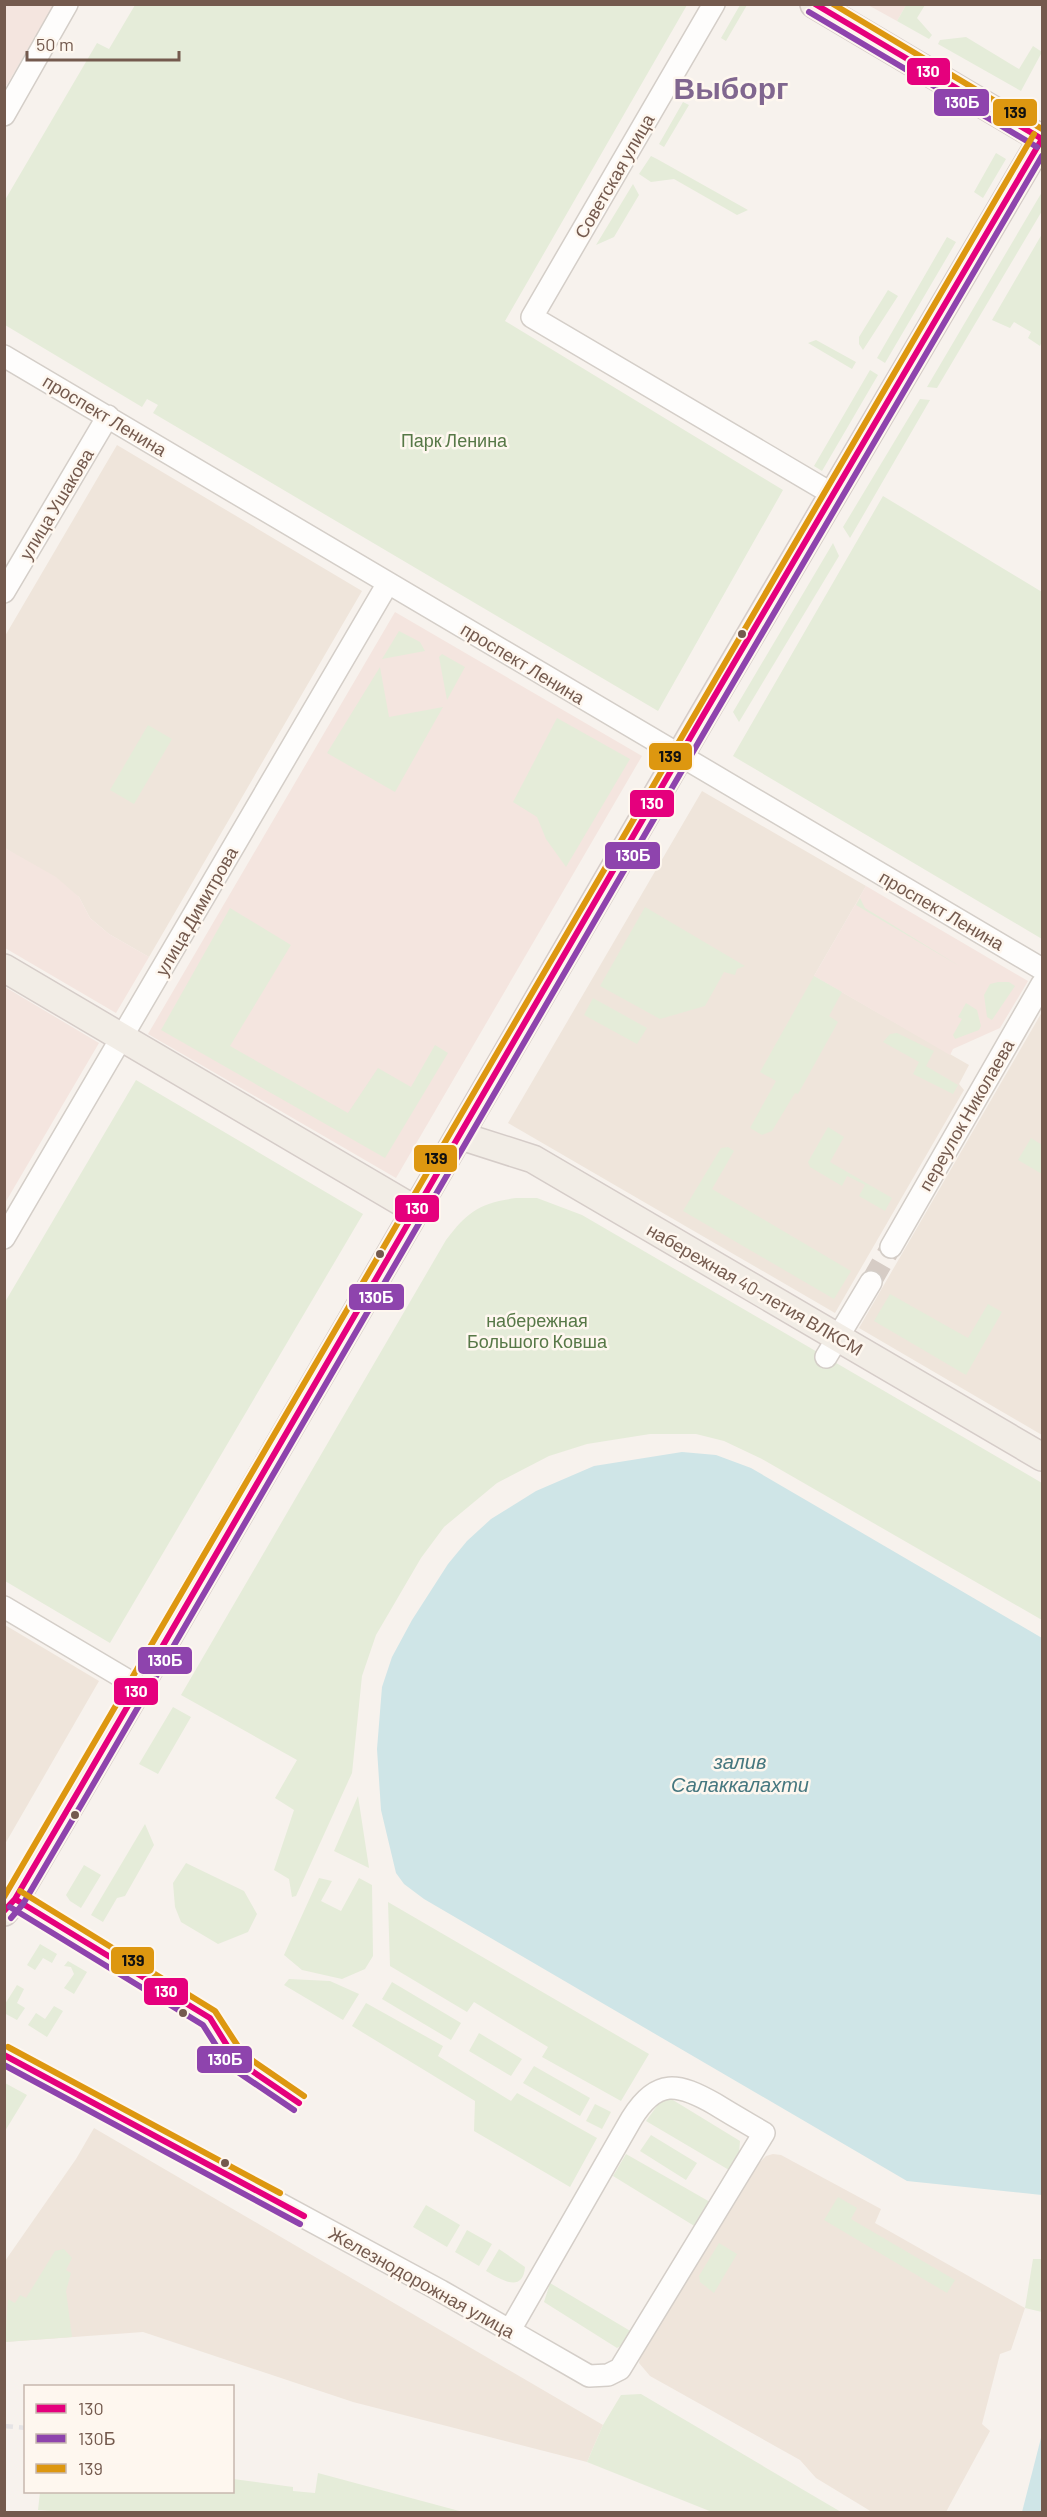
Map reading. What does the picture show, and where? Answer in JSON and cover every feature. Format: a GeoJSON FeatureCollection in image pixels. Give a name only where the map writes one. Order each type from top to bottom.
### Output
{"type":"FeatureCollection","features":[{"type":"Feature","properties":{"kind":"main road"},"geometry":{"type":"LineString","coordinates":[[4,1912],[21,1889],[1042,139],[813,4]]}},
{"type":"Feature","properties":{"kind":"main road"},"geometry":{"type":"LineString","coordinates":[[4,968],[417,1211]]}},
{"type":"Feature","properties":{"kind":"main road","name":"набережная 40-летия ВЛКСМ"},"geometry":{"type":"LineString","coordinates":[[461,1136],[532,1159],[832,1347],[1042,1457]]}},
{"type":"Feature","properties":{"kind":"street"},"geometry":{"type":"LineString","coordinates":[[4,115],[66,4]]}},
{"type":"Feature","properties":{"kind":"street","name":"Советская улица"},"geometry":{"type":"LineString","coordinates":[[714,4],[532,317],[834,495]]}},
{"type":"Feature","properties":{"kind":"street","name":"проспект Ленина"},"geometry":{"type":"LineString","coordinates":[[4,356],[1042,969]]}},
{"type":"Feature","properties":{"kind":"street","name":"улица Ушакова"},"geometry":{"type":"LineString","coordinates":[[4,592],[108,416]]}},
{"type":"Feature","properties":{"kind":"street","name":"улица Димитрова"},"geometry":{"type":"LineString","coordinates":[[4,1238],[388,583]]}},
{"type":"Feature","properties":{"kind":"street","name":"переулок Николаева"},"geometry":{"type":"LineString","coordinates":[[891,1247],[1042,984]]}},
{"type":"Feature","properties":{"kind":"street"},"geometry":{"type":"LineString","coordinates":[[832,1347],[871,1282]]}},
{"type":"Feature","properties":{"kind":"street"},"geometry":{"type":"LineString","coordinates":[[4,1607],[139,1687]]}},
{"type":"Feature","properties":{"kind":"street","name":"Железнодорожная улица"},"geometry":{"type":"LineString","coordinates":[[4,2055],[510,2330],[589,2376],[608,2375],[620,2369],[764,2133],[693,2092],[674,2086],[656,2091],[642,2102],[510,2330]]}},
{"type":"Feature","properties":{"kind":"shaded area"},"geometry":{"type":"Polygon","coordinates":[[[4,5],[54,5],[5,88],[4,5]]]}},
{"type":"Feature","properties":{"kind":"shaded area"},"geometry":{"type":"Polygon","coordinates":[[[868,5],[906,5],[897,21],[868,5]]]}},
{"type":"Feature","properties":{"kind":"shaded area"},"geometry":{"type":"Polygon","coordinates":[[[117,445],[362,591],[149,957],[109,934],[90,918],[79,897],[5,848],[5,636],[117,445]]]}},
{"type":"Feature","properties":{"kind":"shaded area"},"geometry":{"type":"Polygon","coordinates":[[[395,612],[642,756],[396,1178],[148,1034],[395,612]]]}},
{"type":"Feature","properties":{"kind":"shaded area"},"geometry":{"type":"Polygon","coordinates":[[[702,791],[866,886],[814,976],[969,1065],[959,1084],[964,1090],[835,1313],[508,1123],[702,791]]]}},
{"type":"Feature","properties":{"kind":"shaded area"},"geometry":{"type":"Polygon","coordinates":[[[5,848],[56,877],[79,897],[90,918],[109,934],[149,957],[116,1013],[5,948],[5,848]]]}},
{"type":"Feature","properties":{"kind":"shaded area"},"geometry":{"type":"Polygon","coordinates":[[[866,886],[1028,981],[1000,1028],[953,1049],[950,1055],[814,976],[866,886]]]}},
{"type":"Feature","properties":{"kind":"shaded area"},"geometry":{"type":"Polygon","coordinates":[[[5,987],[99,1043],[5,1203],[5,987]]]}},
{"type":"Feature","properties":{"kind":"shaded area"},"geometry":{"type":"Polygon","coordinates":[[[1042,1012],[1042,1435],[859,1328],[1042,1012]]]}},
{"type":"Feature","properties":{"kind":"shaded area"},"geometry":{"type":"Polygon","coordinates":[[[5,1625],[99,1681],[5,1844],[5,1625]]]}},
{"type":"Feature","properties":{"kind":"shaded area"},"geometry":{"type":"Polygon","coordinates":[[[94,2128],[603,2425],[587,2462],[353,2402],[143,2332],[5,2342],[5,2261],[76,2159],[94,2128]]]}},
{"type":"Feature","properties":{"kind":"shaded area"},"geometry":{"type":"Polygon","coordinates":[[[781,2155],[881,2209],[875,2223],[1025,2308],[1011,2350],[1000,2354],[982,2424],[990,2431],[946,2512],[872,2512],[816,2478],[800,2460],[650,2376],[639,2363],[640,2357],[759,2163],[766,2156],[781,2155]]]}},
{"type":"Feature","properties":{"kind":"green space","name":"Парк Ленина"},"geometry":{"type":"Polygon","coordinates":[[[135,5],[687,5],[505,321],[783,490],[658,711],[153,413],[158,405],[147,399],[142,407],[5,325],[5,200],[97,43],[109,49],[135,5]]]}},
{"type":"Feature","properties":{"kind":"green space"},"geometry":{"type":"Polygon","coordinates":[[[740,5],[747,5],[726,41],[721,38],[740,5]]]}},
{"type":"Feature","properties":{"kind":"green space"},"geometry":{"type":"Polygon","coordinates":[[[906,5],[925,5],[917,18],[932,35],[929,39],[897,21],[906,5]]]}},
{"type":"Feature","properties":{"kind":"green space"},"geometry":{"type":"Polygon","coordinates":[[[966,37],[1019,69],[1033,46],[1042,52],[1021,91],[938,44],[940,40],[966,37]]]}},
{"type":"Feature","properties":{"kind":"green space"},"geometry":{"type":"Polygon","coordinates":[[[683,102],[689,105],[664,147],[659,144],[683,102]]]}},
{"type":"Feature","properties":{"kind":"green space"},"geometry":{"type":"Polygon","coordinates":[[[996,153],[1006,159],[983,198],[974,192],[996,153]]]}},
{"type":"Feature","properties":{"kind":"green space"},"geometry":{"type":"Polygon","coordinates":[[[651,156],[748,210],[737,215],[674,179],[651,182],[639,174],[651,156]]]}},
{"type":"Feature","properties":{"kind":"green space"},"geometry":{"type":"Polygon","coordinates":[[[633,184],[639,195],[614,237],[596,245],[633,184]]]}},
{"type":"Feature","properties":{"kind":"green space"},"geometry":{"type":"Polygon","coordinates":[[[1042,192],[1042,211],[937,388],[927,387],[1042,192]]]}},
{"type":"Feature","properties":{"kind":"green space"},"geometry":{"type":"Polygon","coordinates":[[[1042,234],[1042,341],[1040,346],[1028,338],[1031,332],[1014,322],[1010,328],[992,320],[1042,234]]]}},
{"type":"Feature","properties":{"kind":"green space"},"geometry":{"type":"Polygon","coordinates":[[[947,237],[956,242],[885,363],[877,358],[947,237]]]}},
{"type":"Feature","properties":{"kind":"green space"},"geometry":{"type":"Polygon","coordinates":[[[888,290],[898,296],[863,350],[859,344],[859,337],[888,290]]]}},
{"type":"Feature","properties":{"kind":"green space"},"geometry":{"type":"Polygon","coordinates":[[[816,340],[856,362],[852,369],[808,343],[816,340]]]}},
{"type":"Feature","properties":{"kind":"green space"},"geometry":{"type":"Polygon","coordinates":[[[870,370],[878,375],[822,471],[814,466],[870,370]]]}},
{"type":"Feature","properties":{"kind":"green space"},"geometry":{"type":"Polygon","coordinates":[[[920,399],[930,400],[850,538],[843,527],[920,399]]]}},
{"type":"Feature","properties":{"kind":"green space"},"geometry":{"type":"Polygon","coordinates":[[[883,496],[1042,592],[1042,939],[733,756],[883,496]]]}},
{"type":"Feature","properties":{"kind":"green space"},"geometry":{"type":"Polygon","coordinates":[[[833,543],[839,556],[739,722],[733,712],[833,543]]]}},
{"type":"Feature","properties":{"kind":"green space"},"geometry":{"type":"Polygon","coordinates":[[[399,631],[420,642],[425,651],[382,659],[399,631]]]}},
{"type":"Feature","properties":{"kind":"green space"},"geometry":{"type":"Polygon","coordinates":[[[442,654],[465,667],[447,700],[439,657],[442,654]]]}},
{"type":"Feature","properties":{"kind":"green space"},"geometry":{"type":"Polygon","coordinates":[[[380,667],[389,717],[443,707],[395,792],[327,753],[380,667]]]}},
{"type":"Feature","properties":{"kind":"green space"},"geometry":{"type":"Polygon","coordinates":[[[557,718],[630,759],[566,867],[546,839],[537,817],[513,802],[557,718]]]}},
{"type":"Feature","properties":{"kind":"green space"},"geometry":{"type":"Polygon","coordinates":[[[148,725],[172,739],[134,804],[110,790],[148,725]]]}},
{"type":"Feature","properties":{"kind":"green space"},"geometry":{"type":"Polygon","coordinates":[[[860,898],[865,908],[961,967],[856,905],[860,898]]]}},
{"type":"Feature","properties":{"kind":"green space"},"geometry":{"type":"Polygon","coordinates":[[[645,907],[745,966],[737,969],[735,975],[724,972],[705,1006],[660,1019],[600,986],[645,907]]]}},
{"type":"Feature","properties":{"kind":"green space"},"geometry":{"type":"Polygon","coordinates":[[[230,908],[291,945],[230,1046],[348,1113],[378,1068],[411,1087],[435,1045],[448,1053],[385,1158],[161,1030],[230,908]]]}},
{"type":"Feature","properties":{"kind":"green space"},"geometry":{"type":"Polygon","coordinates":[[[814,976],[842,992],[829,1016],[838,1022],[798,1094],[795,1093],[772,1131],[762,1135],[750,1128],[776,1081],[760,1072],[814,976]]]}},
{"type":"Feature","properties":{"kind":"green space"},"geometry":{"type":"Polygon","coordinates":[[[1009,982],[1015,986],[992,1020],[987,1017],[984,995],[990,984],[1009,982]]]}},
{"type":"Feature","properties":{"kind":"green space"},"geometry":{"type":"Polygon","coordinates":[[[593,998],[647,1028],[637,1044],[584,1015],[593,998]]]}},
{"type":"Feature","properties":{"kind":"green space"},"geometry":{"type":"Polygon","coordinates":[[[966,1003],[977,1010],[981,1026],[979,1030],[955,1039],[953,1035],[962,1019],[958,1017],[966,1003]]]}},
{"type":"Feature","properties":{"kind":"green space"},"geometry":{"type":"Polygon","coordinates":[[[897,1033],[934,1051],[926,1066],[958,1085],[953,1094],[913,1074],[919,1062],[883,1042],[890,1034],[897,1033]]]}},
{"type":"Feature","properties":{"kind":"green space"},"geometry":{"type":"Polygon","coordinates":[[[136,1080],[363,1214],[110,1643],[5,1581],[5,1302],[136,1080]]]}},
{"type":"Feature","properties":{"kind":"green space"},"geometry":{"type":"Polygon","coordinates":[[[828,1127],[844,1137],[830,1162],[892,1198],[885,1211],[859,1196],[865,1185],[847,1176],[842,1186],[810,1167],[808,1162],[828,1127]]]}},
{"type":"Feature","properties":{"kind":"green space"},"geometry":{"type":"Polygon","coordinates":[[[1031,1138],[1042,1145],[1042,1174],[1018,1160],[1031,1138]]]}},
{"type":"Feature","properties":{"kind":"green space"},"geometry":{"type":"Polygon","coordinates":[[[728,1147],[734,1151],[712,1189],[851,1271],[834,1299],[683,1211],[721,1148],[728,1147]]]}},
{"type":"Feature","properties":{"kind":"green space","name":"набережная Большого Ковша"},"geometry":{"type":"Polygon","coordinates":[[[516,1198],[537,1198],[582,1215],[1042,1483],[1042,1620],[762,1459],[724,1441],[696,1434],[650,1434],[587,1444],[549,1456],[497,1483],[444,1527],[421,1558],[376,1635],[362,1676],[352,1773],[296,1896],[292,1897],[289,1879],[274,1870],[294,1810],[275,1798],[297,1760],[181,1695],[446,1240],[468,1215],[476,1210],[493,1203],[516,1198]]]}},
{"type":"Feature","properties":{"kind":"green space"},"geometry":{"type":"Polygon","coordinates":[[[890,1294],[968,1338],[988,1304],[1002,1312],[966,1375],[874,1321],[890,1294]]]}},
{"type":"Feature","properties":{"kind":"green space"},"geometry":{"type":"Polygon","coordinates":[[[173,1707],[191,1717],[158,1774],[139,1764],[173,1707]]]}},
{"type":"Feature","properties":{"kind":"green space"},"geometry":{"type":"Polygon","coordinates":[[[358,1796],[369,1868],[334,1851],[358,1796]]]}},
{"type":"Feature","properties":{"kind":"green space"},"geometry":{"type":"Polygon","coordinates":[[[145,1824],[154,1845],[125,1896],[117,1898],[103,1922],[91,1915],[145,1824]]]}},
{"type":"Feature","properties":{"kind":"green space"},"geometry":{"type":"Polygon","coordinates":[[[186,1863],[244,1891],[257,1914],[248,1932],[218,1944],[181,1922],[175,1907],[173,1883],[186,1863]]]}},
{"type":"Feature","properties":{"kind":"green space"},"geometry":{"type":"Polygon","coordinates":[[[84,1865],[101,1875],[81,1908],[70,1901],[66,1895],[84,1865]]]}},
{"type":"Feature","properties":{"kind":"green space"},"geometry":{"type":"Polygon","coordinates":[[[319,1878],[332,1881],[321,1901],[341,1911],[359,1878],[372,1885],[373,1956],[365,1969],[342,1979],[302,1970],[284,1955],[319,1878]]]}},
{"type":"Feature","properties":{"kind":"green space"},"geometry":{"type":"Polygon","coordinates":[[[388,1902],[649,2054],[621,2101],[542,2057],[548,2047],[474,2002],[467,2012],[390,1966],[388,1902]]]}},
{"type":"Feature","properties":{"kind":"green space"},"geometry":{"type":"Polygon","coordinates":[[[40,1944],[57,1954],[52,1963],[43,1958],[35,1970],[27,1965],[40,1944]]]}},
{"type":"Feature","properties":{"kind":"green space"},"geometry":{"type":"Polygon","coordinates":[[[68,1961],[87,1972],[74,1994],[64,1988],[74,1974],[71,1967],[64,1966],[68,1961]]]}},
{"type":"Feature","properties":{"kind":"green space"},"geometry":{"type":"Polygon","coordinates":[[[289,1979],[330,1981],[359,1994],[343,2020],[284,1985],[289,1979]]]}},
{"type":"Feature","properties":{"kind":"green space"},"geometry":{"type":"Polygon","coordinates":[[[392,1982],[461,2023],[451,2040],[382,1999],[392,1982]]]}},
{"type":"Feature","properties":{"kind":"green space"},"geometry":{"type":"Polygon","coordinates":[[[17,1985],[24,1989],[17,2003],[25,2008],[17,2020],[4,2013],[5,2004],[17,1985]]]}},
{"type":"Feature","properties":{"kind":"green space"},"geometry":{"type":"Polygon","coordinates":[[[366,2003],[443,2046],[438,2056],[511,2101],[517,2093],[597,2138],[570,2187],[474,2131],[475,2101],[352,2026],[366,2003]]]}},
{"type":"Feature","properties":{"kind":"green space"},"geometry":{"type":"Polygon","coordinates":[[[54,2006],[63,2011],[47,2037],[28,2025],[36,2013],[45,2019],[54,2006]]]}},
{"type":"Feature","properties":{"kind":"green space"},"geometry":{"type":"Polygon","coordinates":[[[479,2033],[522,2059],[511,2076],[469,2051],[479,2033]]]}},
{"type":"Feature","properties":{"kind":"green space"},"geometry":{"type":"Polygon","coordinates":[[[534,2066],[590,2098],[580,2116],[523,2083],[534,2066]]]}},
{"type":"Feature","properties":{"kind":"green space"},"geometry":{"type":"Polygon","coordinates":[[[5,2083],[27,2095],[5,2131],[5,2083]]]}},
{"type":"Feature","properties":{"kind":"green space"},"geometry":{"type":"Polygon","coordinates":[[[668,2097],[740,2141],[739,2153],[729,2170],[646,2121],[662,2099],[668,2097]]]}},
{"type":"Feature","properties":{"kind":"green space"},"geometry":{"type":"Polygon","coordinates":[[[595,2104],[611,2112],[602,2129],[586,2121],[595,2104]]]}},
{"type":"Feature","properties":{"kind":"green space"},"geometry":{"type":"Polygon","coordinates":[[[651,2135],[697,2163],[686,2180],[640,2151],[651,2135]]]}},
{"type":"Feature","properties":{"kind":"green space"},"geometry":{"type":"Polygon","coordinates":[[[626,2154],[710,2202],[696,2227],[613,2176],[626,2154]]]}},
{"type":"Feature","properties":{"kind":"green space"},"geometry":{"type":"Polygon","coordinates":[[[838,2197],[857,2208],[851,2219],[955,2280],[947,2293],[824,2220],[838,2197]]]}},
{"type":"Feature","properties":{"kind":"green space"},"geometry":{"type":"Polygon","coordinates":[[[426,2205],[460,2225],[447,2247],[413,2227],[426,2205]]]}},
{"type":"Feature","properties":{"kind":"green space"},"geometry":{"type":"Polygon","coordinates":[[[467,2230],[492,2244],[479,2266],[455,2252],[467,2230]]]}},
{"type":"Feature","properties":{"kind":"green space"},"geometry":{"type":"Polygon","coordinates":[[[719,2243],[737,2254],[714,2293],[700,2282],[699,2276],[719,2243]]]}},
{"type":"Feature","properties":{"kind":"green space"},"geometry":{"type":"Polygon","coordinates":[[[64,2249],[72,2258],[66,2270],[71,2273],[66,2291],[72,2337],[5,2342],[8,2299],[15,2303],[20,2295],[26,2298],[55,2251],[64,2249]]]}},
{"type":"Feature","properties":{"kind":"green space"},"geometry":{"type":"Polygon","coordinates":[[[499,2249],[525,2267],[520,2280],[510,2282],[486,2271],[499,2249]]]}},
{"type":"Feature","properties":{"kind":"green space"},"geometry":{"type":"Polygon","coordinates":[[[1033,2259],[1042,2259],[1042,2312],[1025,2308],[1033,2259]]]}},
{"type":"Feature","properties":{"kind":"green space"},"geometry":{"type":"Polygon","coordinates":[[[550,2283],[632,2332],[624,2344],[617,2348],[544,2302],[550,2283]]]}},
{"type":"Feature","properties":{"kind":"green space"},"geometry":{"type":"Polygon","coordinates":[[[641,2394],[841,2512],[712,2512],[587,2462],[603,2425],[621,2395],[641,2394]]]}},
{"type":"Feature","properties":{"kind":"green space"},"geometry":{"type":"Polygon","coordinates":[[[318,2473],[463,2512],[64,2512],[38,2510],[40,2493],[234,2493],[234,2479],[293,2487],[293,2491],[315,2493],[318,2473]]]}},
{"type":"Feature","properties":{"kind":"water","name":"залив Салаккалахти"},"geometry":{"type":"Polygon","coordinates":[[[682,1452],[716,1455],[751,1468],[1042,1638],[1042,2195],[907,2181],[424,1899],[404,1884],[396,1873],[381,1810],[377,1749],[382,1687],[392,1657],[412,1620],[448,1564],[467,1541],[491,1519],[536,1491],[594,1466],[682,1452]]]}},
{"type":"Feature","properties":{"kind":"water"},"geometry":{"type":"Polygon","coordinates":[[[1042,2434],[1042,2512],[1022,2512],[1042,2434]]]}},
{"type":"Feature","properties":{"kind":"tunnel"},"geometry":{"type":"LineString","coordinates":[[871,1282],[891,1247]]}},
{"type":"Feature","properties":{"kind":"railway"},"geometry":{"type":"LineString","coordinates":[[4,2426],[24,2428]]}},
{"type":"Feature","properties":{"kind":"transit line","name":"130"},"geometry":{"type":"LineString","coordinates":[[815,4],[1042,139]]}},
{"type":"Feature","properties":{"kind":"transit line","name":"139"},"geometry":{"type":"LineString","coordinates":[[833,4],[1042,129]]}},
{"type":"Feature","properties":{"kind":"transit line","name":"130Б"},"geometry":{"type":"LineString","coordinates":[[809,12],[1037,147]]}},
{"type":"Feature","properties":{"kind":"transit line","name":"139"},"geometry":{"type":"LineString","coordinates":[[4,1897],[1034,134]]}},
{"type":"Feature","properties":{"kind":"transit line","name":"130"},"geometry":{"type":"LineString","coordinates":[[4,1911],[15,1899],[79,1790],[704,714],[1042,139]]}},
{"type":"Feature","properties":{"kind":"transit line","name":"130Б"},"geometry":{"type":"LineString","coordinates":[[11,1918],[23,1904],[87,1795],[1042,156]]}},
{"type":"Feature","properties":{"kind":"transit line","name":"139"},"geometry":{"type":"LineString","coordinates":[[20,1891],[215,2011],[243,2054],[304,2096]]}},
{"type":"Feature","properties":{"kind":"transit line","name":"130"},"geometry":{"type":"LineString","coordinates":[[15,1899],[210,2018],[236,2060],[299,2103]]}},
{"type":"Feature","properties":{"kind":"transit line","name":"130Б"},"geometry":{"type":"LineString","coordinates":[[10,1907],[203,2025],[229,2066],[294,2110]]}},
{"type":"Feature","properties":{"kind":"transit line","name":"139"},"geometry":{"type":"LineString","coordinates":[[8,2047],[280,2193]]}},
{"type":"Feature","properties":{"kind":"transit line","name":"130"},"geometry":{"type":"LineString","coordinates":[[4,2055],[304,2216]]}},
{"type":"Feature","properties":{"kind":"transit line","name":"130Б"},"geometry":{"type":"LineString","coordinates":[[4,2065],[300,2224]]}},
{"type":"Feature","properties":{"kind":"district","name":"Выборг"},"geometry":{"type":"Point","coordinates":[731,87]}}]}
